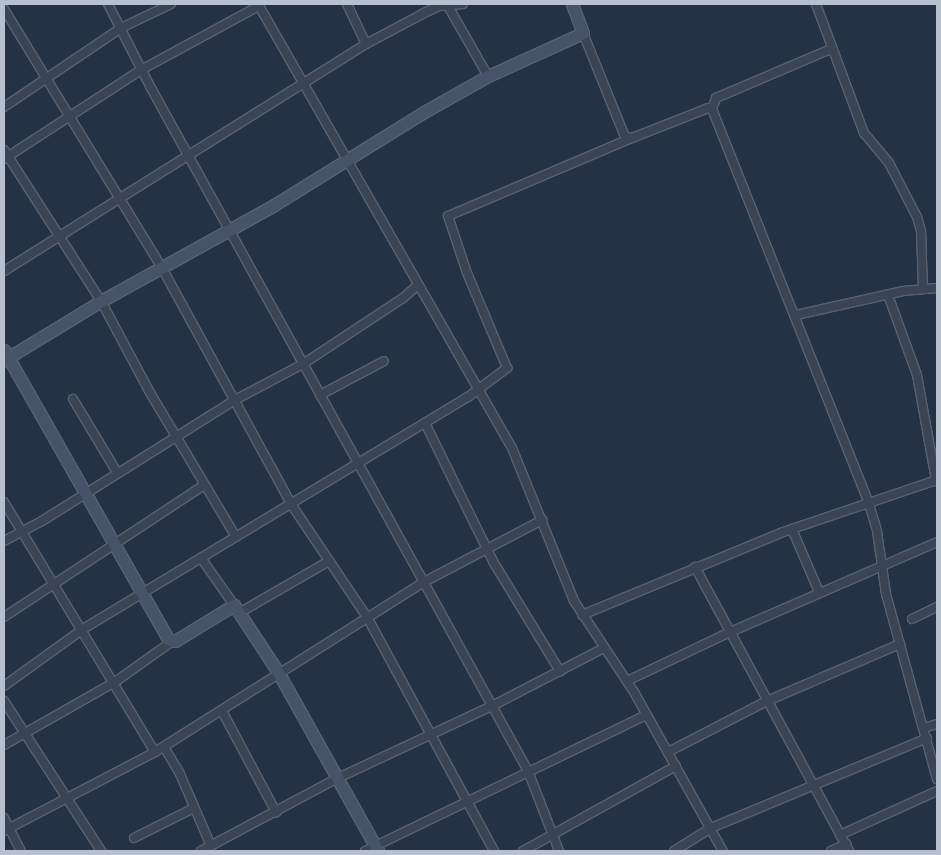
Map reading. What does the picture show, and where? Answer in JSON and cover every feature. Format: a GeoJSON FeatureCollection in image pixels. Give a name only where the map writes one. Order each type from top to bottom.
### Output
{"type":"FeatureCollection","features":[{"type":"Feature","properties":{"kind":"street"},"geometry":{"type":"LineString","coordinates":[[8,4],[4,7],[49,78],[162,268],[291,504],[367,617],[494,851]]}},
{"type":"Feature","properties":{"kind":"street"},"geometry":{"type":"LineString","coordinates":[[108,4],[141,70],[189,158],[490,707],[528,771],[551,836],[560,851]]}},
{"type":"Feature","properties":{"kind":"street"},"geometry":{"type":"LineString","coordinates":[[4,107],[121,28],[171,4]]}},
{"type":"Feature","properties":{"kind":"street"},"geometry":{"type":"LineString","coordinates":[[347,4],[366,44]]}},
{"type":"Feature","properties":{"kind":"street"},"geometry":{"type":"LineString","coordinates":[[4,271],[189,158],[302,83],[366,44],[424,13],[463,4]]}},
{"type":"Feature","properties":{"kind":"street"},"geometry":{"type":"LineString","coordinates":[[572,4],[621,134],[632,138]]}},
{"type":"Feature","properties":{"kind":"street"},"geometry":{"type":"LineString","coordinates":[[816,4],[864,133],[881,151],[916,216],[922,231],[923,289]]}},
{"type":"Feature","properties":{"kind":"street"},"geometry":{"type":"LineString","coordinates":[[236,537],[149,391],[101,301],[61,237],[5,155],[141,70],[258,5],[345,160],[512,448],[582,615],[627,681],[723,851]]}},
{"type":"Feature","properties":{"kind":"street"},"geometry":{"type":"LineString","coordinates":[[448,6],[488,76]]}},
{"type":"Feature","properties":{"kind":"street"},"geometry":{"type":"LineString","coordinates":[[171,642],[141,594],[5,356],[230,230],[488,76],[583,33]]}},
{"type":"Feature","properties":{"kind":"street"},"geometry":{"type":"LineString","coordinates":[[833,48],[716,98],[712,109],[796,315],[868,501],[877,531],[881,565],[900,644],[937,779]]}},
{"type":"Feature","properties":{"kind":"street"},"geometry":{"type":"LineString","coordinates":[[4,686],[83,629],[425,423],[507,368],[467,273],[448,216],[632,138],[708,108],[712,109]]}},
{"type":"Feature","properties":{"kind":"street"},"geometry":{"type":"LineString","coordinates":[[4,541],[84,495],[233,401],[303,364],[403,298],[418,285]]}},
{"type":"Feature","properties":{"kind":"street"},"geometry":{"type":"LineString","coordinates":[[796,315],[888,295],[937,288]]}},
{"type":"Feature","properties":{"kind":"street"},"geometry":{"type":"LineString","coordinates":[[582,615],[695,567],[792,529],[868,501],[936,480],[917,375],[888,295]]}},
{"type":"Feature","properties":{"kind":"street"},"geometry":{"type":"LineString","coordinates":[[320,395],[384,361]]}},
{"type":"Feature","properties":{"kind":"street"},"geometry":{"type":"LineString","coordinates":[[74,399],[118,474]]}},
{"type":"Feature","properties":{"kind":"street"},"geometry":{"type":"LineString","coordinates":[[425,423],[489,548],[494,564],[560,671]]}},
{"type":"Feature","properties":{"kind":"street"},"geometry":{"type":"LineString","coordinates":[[4,617],[204,485]]}},
{"type":"Feature","properties":{"kind":"street"},"geometry":{"type":"LineString","coordinates":[[4,502],[83,629],[155,752]]}},
{"type":"Feature","properties":{"kind":"street"},"geometry":{"type":"LineString","coordinates":[[7,830],[164,747],[270,680],[278,672],[422,583],[542,520]]}},
{"type":"Feature","properties":{"kind":"street"},"geometry":{"type":"LineString","coordinates":[[792,529],[819,592]]}},
{"type":"Feature","properties":{"kind":"street"},"geometry":{"type":"LineString","coordinates":[[627,681],[819,592],[937,542]]}},
{"type":"Feature","properties":{"kind":"street"},"geometry":{"type":"LineString","coordinates":[[201,558],[278,672],[373,849],[467,800],[646,715]]}},
{"type":"Feature","properties":{"kind":"street"},"geometry":{"type":"LineString","coordinates":[[4,745],[115,682],[171,642],[330,561]]}},
{"type":"Feature","properties":{"kind":"street"},"geometry":{"type":"LineString","coordinates":[[695,567],[728,633],[848,848],[831,851]]}},
{"type":"Feature","properties":{"kind":"street"},"geometry":{"type":"LineString","coordinates":[[912,619],[937,607]]}},
{"type":"Feature","properties":{"kind":"street"},"geometry":{"type":"LineString","coordinates":[[668,752],[767,701],[900,644]]}},
{"type":"Feature","properties":{"kind":"street"},"geometry":{"type":"LineString","coordinates":[[201,851],[336,779],[490,707],[604,648]]}},
{"type":"Feature","properties":{"kind":"street"},"geometry":{"type":"LineString","coordinates":[[4,701],[69,798],[101,851]]}},
{"type":"Feature","properties":{"kind":"street"},"geometry":{"type":"LineString","coordinates":[[222,711],[276,812]]}},
{"type":"Feature","properties":{"kind":"street"},"geometry":{"type":"LineString","coordinates":[[924,728],[937,724]]}},
{"type":"Feature","properties":{"kind":"street"},"geometry":{"type":"LineString","coordinates":[[674,851],[711,828],[927,738]]}},
{"type":"Feature","properties":{"kind":"street"},"geometry":{"type":"LineString","coordinates":[[164,747],[211,846]]}},
{"type":"Feature","properties":{"kind":"street"},"geometry":{"type":"LineString","coordinates":[[524,851],[676,766]]}},
{"type":"Feature","properties":{"kind":"street"},"geometry":{"type":"LineString","coordinates":[[840,835],[937,791]]}},
{"type":"Feature","properties":{"kind":"street"},"geometry":{"type":"LineString","coordinates":[[134,838],[194,808]]}},
{"type":"Feature","properties":{"kind":"street"},"geometry":{"type":"LineString","coordinates":[[4,818],[7,830],[21,851]]}}]}
